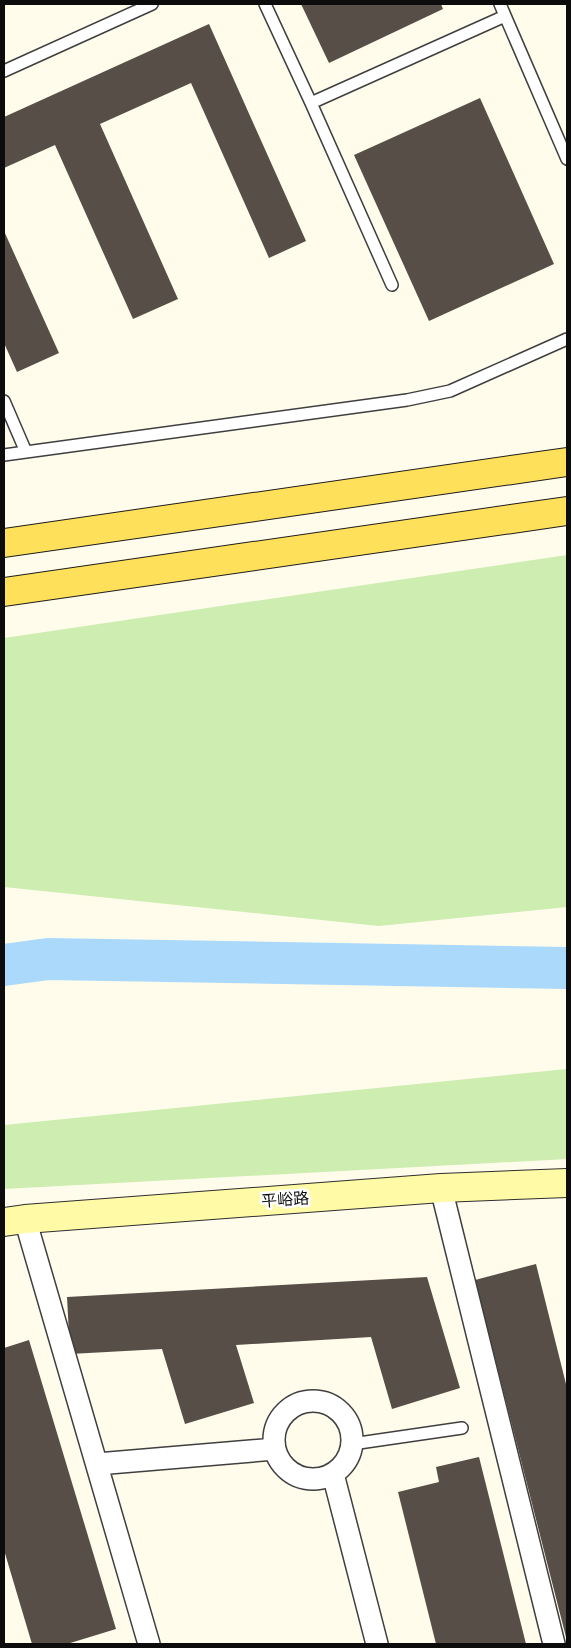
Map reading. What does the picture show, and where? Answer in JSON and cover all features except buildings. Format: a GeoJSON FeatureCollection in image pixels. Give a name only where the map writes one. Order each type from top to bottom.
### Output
{"type":"FeatureCollection","features":[{"type":"Feature","properties":{"kind":"main road"},"geometry":{"type":"LineString","coordinates":[[4,542],[567,462]]}},
{"type":"Feature","properties":{"kind":"main road"},"geometry":{"type":"LineString","coordinates":[[4,592],[567,511]]}},
{"type":"Feature","properties":{"kind":"street","name":"平峪路"},"geometry":{"type":"LineString","coordinates":[[14,1220],[442,1188],[567,1183]]}},
{"type":"Feature","properties":{"kind":"street"},"geometry":{"type":"LineString","coordinates":[[442,1188],[554,1644]]}},
{"type":"Feature","properties":{"kind":"street"},"geometry":{"type":"LineString","coordinates":[[14,1220],[97,1464],[149,1644]]}},
{"type":"Feature","properties":{"kind":"street"},"geometry":{"type":"LineString","coordinates":[[317,1401],[339,1410],[347,1420],[352,1444],[349,1456],[343,1466],[333,1474],[309,1480],[288,1470],[280,1460],[275,1449],[274,1436],[283,1414],[304,1402],[317,1401]]}},
{"type":"Feature","properties":{"kind":"street"},"geometry":{"type":"LineString","coordinates":[[97,1464],[275,1449]]}},
{"type":"Feature","properties":{"kind":"street"},"geometry":{"type":"LineString","coordinates":[[333,1474],[377,1644]]}},
{"type":"Feature","properties":{"kind":"lane"},"geometry":{"type":"LineString","coordinates":[[4,71],[152,4]]}},
{"type":"Feature","properties":{"kind":"lane"},"geometry":{"type":"LineString","coordinates":[[264,4],[311,103],[392,285]]}},
{"type":"Feature","properties":{"kind":"lane"},"geometry":{"type":"LineString","coordinates":[[500,4],[567,159]]}},
{"type":"Feature","properties":{"kind":"lane"},"geometry":{"type":"LineString","coordinates":[[311,103],[505,16]]}},
{"type":"Feature","properties":{"kind":"lane"},"geometry":{"type":"LineString","coordinates":[[4,455],[432,395],[450,391],[567,338]]}},
{"type":"Feature","properties":{"kind":"lane"},"geometry":{"type":"LineString","coordinates":[[4,401],[26,452]]}},
{"type":"Feature","properties":{"kind":"lane"},"geometry":{"type":"LineString","coordinates":[[352,1444],[462,1428]]}},
{"type":"Feature","properties":{"kind":"green space"},"geometry":{"type":"Polygon","coordinates":[[[567,555],[567,907],[379,926],[4,887],[4,638],[567,555]]]}},
{"type":"Feature","properties":{"kind":"green space"},"geometry":{"type":"Polygon","coordinates":[[[567,1069],[567,1159],[4,1189],[4,1125],[567,1069]]]}},
{"type":"Feature","properties":{"kind":"waterway"},"geometry":{"type":"LineString","coordinates":[[4,965],[48,959],[567,968]]}}]}
